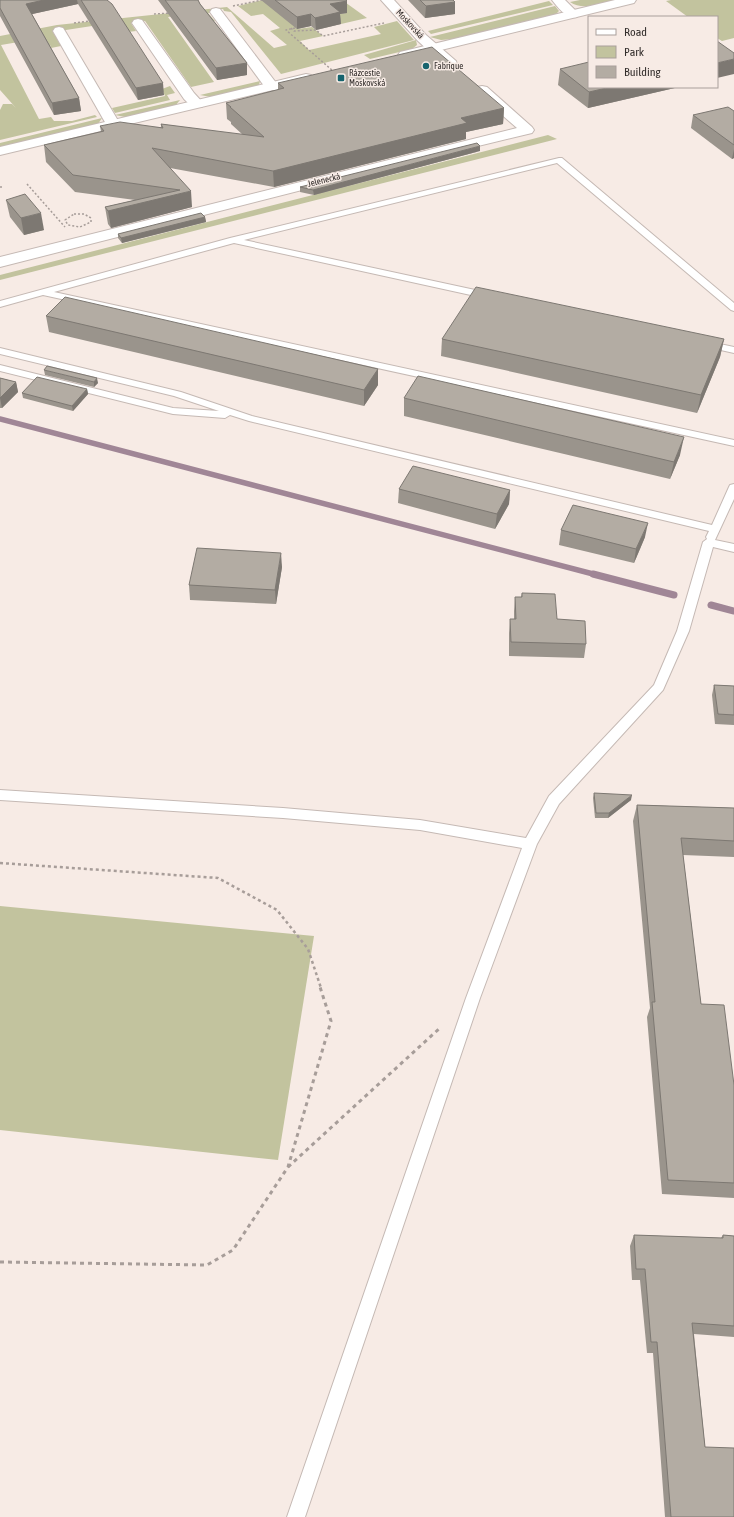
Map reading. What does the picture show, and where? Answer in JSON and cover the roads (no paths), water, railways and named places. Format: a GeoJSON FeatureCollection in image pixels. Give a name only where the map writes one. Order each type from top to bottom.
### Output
{"type":"FeatureCollection","features":[{"type":"Feature","properties":{"kind":"street","name":"Moskovská"},"geometry":{"type":"LineString","coordinates":[[387,0],[433,48]]}},
{"type":"Feature","properties":{"kind":"street"},"geometry":{"type":"LineString","coordinates":[[558,0],[573,14]]}},
{"type":"Feature","properties":{"kind":"street"},"geometry":{"type":"LineString","coordinates":[[395,57],[630,0]]}},
{"type":"Feature","properties":{"kind":"street"},"geometry":{"type":"LineString","coordinates":[[222,9],[272,87]]}},
{"type":"Feature","properties":{"kind":"street"},"geometry":{"type":"LineString","coordinates":[[138,23],[189,96],[197,104]]}},
{"type":"Feature","properties":{"kind":"street"},"geometry":{"type":"LineString","coordinates":[[64,27],[113,124]]}},
{"type":"Feature","properties":{"kind":"street"},"geometry":{"type":"LineString","coordinates":[[433,48],[462,74]]}},
{"type":"Feature","properties":{"kind":"street"},"geometry":{"type":"LineString","coordinates":[[0,151],[334,71]]}},
{"type":"Feature","properties":{"kind":"street","name":"Jelenecká"},"geometry":{"type":"LineString","coordinates":[[0,262],[409,158],[527,130],[474,84]]}},
{"type":"Feature","properties":{"kind":"lane"},"geometry":{"type":"LineString","coordinates":[[0,304],[233,240],[559,160],[734,308]]}},
{"type":"Feature","properties":{"kind":"lane"},"geometry":{"type":"LineString","coordinates":[[233,240],[495,298]]}},
{"type":"Feature","properties":{"kind":"lane"},"geometry":{"type":"LineString","coordinates":[[43,292],[734,443]]}},
{"type":"Feature","properties":{"kind":"lane"},"geometry":{"type":"LineString","coordinates":[[696,341],[734,350]]}},
{"type":"Feature","properties":{"kind":"lane"},"geometry":{"type":"LineString","coordinates":[[0,351],[177,394],[249,418],[715,529]]}},
{"type":"Feature","properties":{"kind":"lane"},"geometry":{"type":"LineString","coordinates":[[0,368],[173,411],[249,418]]}},
{"type":"Feature","properties":{"kind":"lane"},"geometry":{"type":"LineString","coordinates":[[296,1517],[473,998],[530,844],[554,800],[659,687],[683,631],[709,542],[734,487]]}},
{"type":"Feature","properties":{"kind":"lane"},"geometry":{"type":"LineString","coordinates":[[709,542],[734,548]]}},
{"type":"Feature","properties":{"kind":"lane"},"geometry":{"type":"LineString","coordinates":[[0,795],[283,812],[404,823],[530,844]]}},
{"type":"Feature","properties":{"kind":"waterway"},"geometry":{"type":"LineString","coordinates":[[0,419],[597,575]]}},
{"type":"Feature","properties":{"kind":"waterway"},"geometry":{"type":"LineString","coordinates":[[593,574],[674,595]]}},
{"type":"Feature","properties":{"kind":"waterway"},"geometry":{"type":"LineString","coordinates":[[711,605],[734,611]]}},
{"type":"Feature","properties":{"kind":"place","name":"Fabrique"},"geometry":{"type":"Point","coordinates":[426,66]}},
{"type":"Feature","properties":{"kind":"place","name":"Rázcestie Moskovská"},"geometry":{"type":"Point","coordinates":[341,78]}}]}
